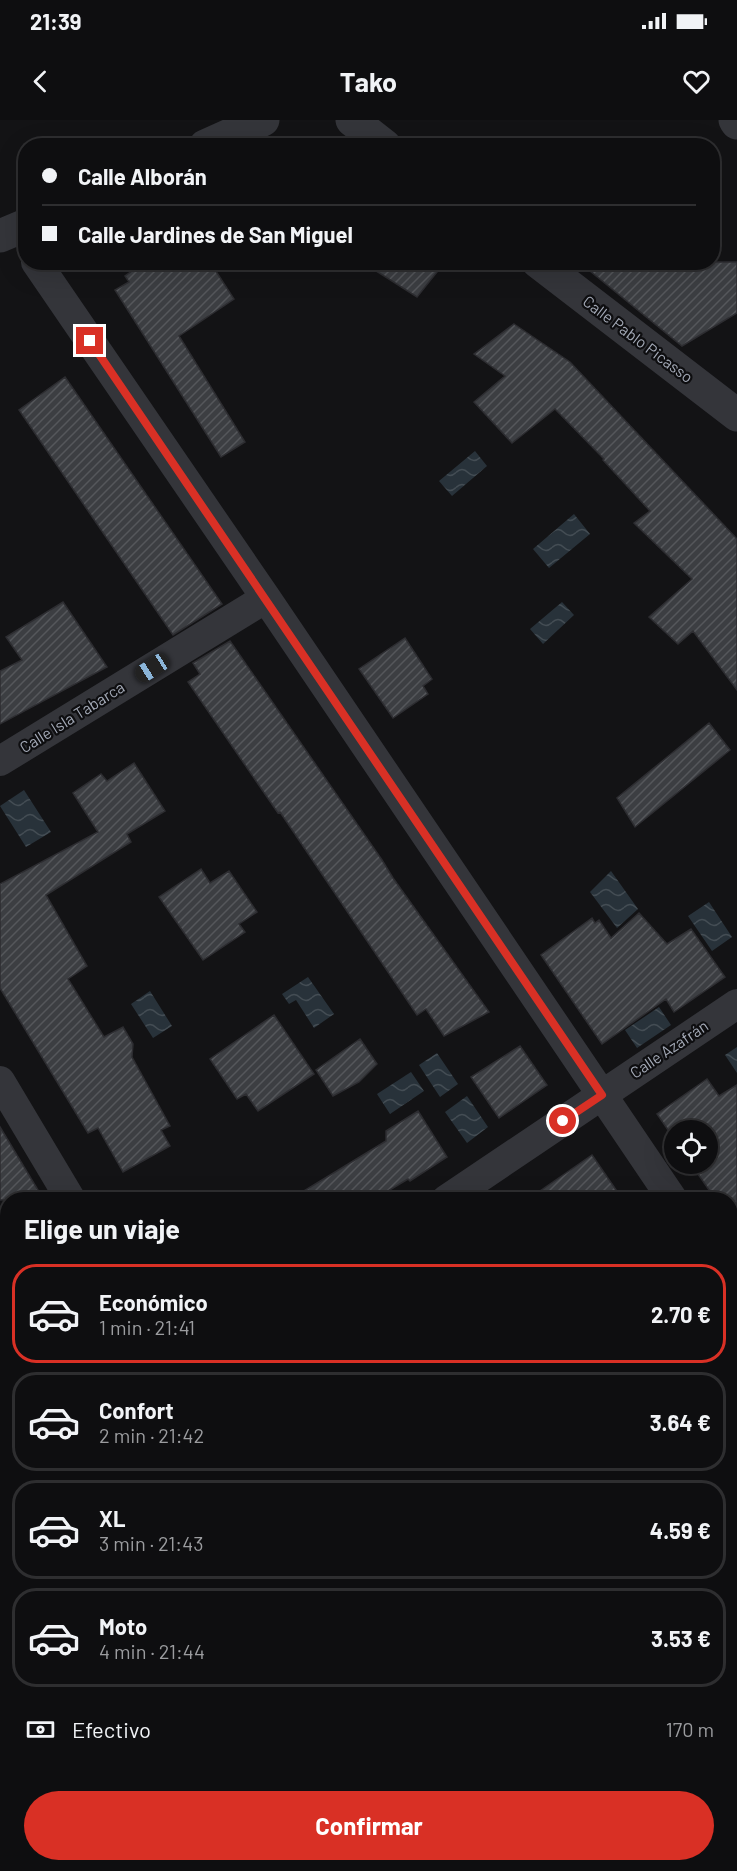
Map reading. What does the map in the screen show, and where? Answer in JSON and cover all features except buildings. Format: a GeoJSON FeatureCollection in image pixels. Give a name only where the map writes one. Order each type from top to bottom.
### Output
{"type":"FeatureCollection","features":[{"type":"Feature","properties":{"kind":"street"},"geometry":{"type":"LineString","coordinates":[[223,138],[263,120]]}},
{"type":"Feature","properties":{"kind":"street"},"geometry":{"type":"LineString","coordinates":[[352,120],[375,138]]}},
{"type":"Feature","properties":{"kind":"street"},"geometry":{"type":"LineString","coordinates":[[41,270],[668,1192]]}},
{"type":"Feature","properties":{"kind":"street","name":"Calle Pablo Picasso"},"geometry":{"type":"LineString","coordinates":[[548,270],[737,415]]}},
{"type":"Feature","properties":{"kind":"street","name":"Calle Isla Tabarca"},"geometry":{"type":"LineString","coordinates":[[0,761],[266,598]]}},
{"type":"Feature","properties":{"kind":"street","name":"Calle Azafrán"},"geometry":{"type":"LineString","coordinates":[[458,1192],[737,1004]]}},
{"type":"Feature","properties":{"kind":"street"},"geometry":{"type":"LineString","coordinates":[[0,1081],[66,1192]]}},
{"type":"Feature","properties":{"kind":"water"},"geometry":{"type":"Polygon","coordinates":[[[475,451],[487,466],[452,496],[439,481],[475,451]]]}},
{"type":"Feature","properties":{"kind":"water"},"geometry":{"type":"Polygon","coordinates":[[[574,514],[590,534],[549,568],[533,549],[574,514]]]}},
{"type":"Feature","properties":{"kind":"water"},"geometry":{"type":"Polygon","coordinates":[[[562,602],[574,615],[543,644],[530,629],[562,602]]]}},
{"type":"Feature","properties":{"kind":"water"},"geometry":{"type":"Polygon","coordinates":[[[24,790],[51,832],[26,847],[0,806],[24,790]]]}},
{"type":"Feature","properties":{"kind":"water"},"geometry":{"type":"Polygon","coordinates":[[[611,871],[638,909],[617,928],[590,892],[611,871]]]}},
{"type":"Feature","properties":{"kind":"water"},"geometry":{"type":"Polygon","coordinates":[[[709,902],[732,937],[712,951],[688,916],[709,902]]]}},
{"type":"Feature","properties":{"kind":"water"},"geometry":{"type":"Polygon","coordinates":[[[308,977],[334,1014],[314,1028],[296,1000],[289,1004],[282,994],[308,977]]]}},
{"type":"Feature","properties":{"kind":"water"},"geometry":{"type":"Polygon","coordinates":[[[150,991],[172,1026],[153,1038],[131,1004],[150,991]]]}},
{"type":"Feature","properties":{"kind":"water"},"geometry":{"type":"Polygon","coordinates":[[[659,1007],[671,1025],[637,1048],[625,1030],[659,1007]]]}},
{"type":"Feature","properties":{"kind":"water"},"geometry":{"type":"Polygon","coordinates":[[[737,1047],[737,1073],[725,1055],[737,1047]]]}},
{"type":"Feature","properties":{"kind":"water"},"geometry":{"type":"Polygon","coordinates":[[[437,1053],[458,1084],[440,1097],[419,1065],[437,1053]]]}},
{"type":"Feature","properties":{"kind":"water"},"geometry":{"type":"Polygon","coordinates":[[[411,1072],[424,1091],[390,1114],[377,1094],[411,1072]]]}},
{"type":"Feature","properties":{"kind":"water"},"geometry":{"type":"Polygon","coordinates":[[[467,1096],[488,1127],[467,1143],[445,1112],[467,1096]]]}},
{"type":"Feature","properties":{"kind":"route"},"geometry":{"type":"LineString","coordinates":[[90,341],[602,1095],[563,1121]]}}]}
